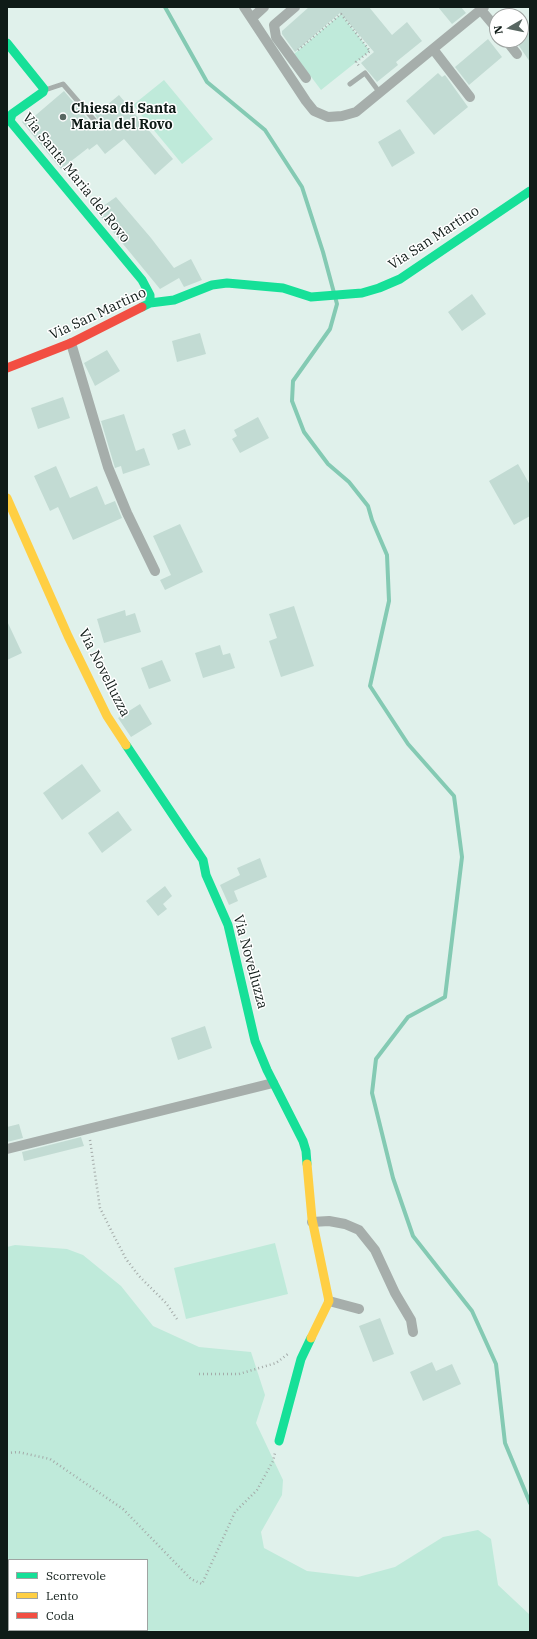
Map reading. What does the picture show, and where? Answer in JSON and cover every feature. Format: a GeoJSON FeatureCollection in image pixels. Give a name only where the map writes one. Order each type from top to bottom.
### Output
{"type":"FeatureCollection","features":[{"type":"Feature","properties":{"kind":"street"},"geometry":{"type":"LineString","coordinates":[[244,7],[306,101],[314,111],[328,117],[342,116],[356,112],[482,8],[489,18]]}},
{"type":"Feature","properties":{"kind":"street"},"geometry":{"type":"LineString","coordinates":[[252,18],[264,7]]}},
{"type":"Feature","properties":{"kind":"street"},"geometry":{"type":"LineString","coordinates":[[295,7],[274,25],[276,37],[288,56],[306,78]]}},
{"type":"Feature","properties":{"kind":"street"},"geometry":{"type":"LineString","coordinates":[[7,43],[43,86],[44,90]]}},
{"type":"Feature","properties":{"kind":"street"},"geometry":{"type":"LineString","coordinates":[[512,48],[517,54]]}},
{"type":"Feature","properties":{"kind":"street"},"geometry":{"type":"LineString","coordinates":[[433,49],[470,97]]}},
{"type":"Feature","properties":{"kind":"street","name":"Via Santa Maria del Rovo"},"geometry":{"type":"LineString","coordinates":[[44,90],[8,118],[142,280],[150,295],[150,303]]}},
{"type":"Feature","properties":{"kind":"street","name":"Via San Martino"},"geometry":{"type":"LineString","coordinates":[[7,368],[71,343],[150,303],[174,300],[212,285],[227,283],[283,288],[311,297],[362,293],[400,279],[530,191]]}},
{"type":"Feature","properties":{"kind":"street"},"geometry":{"type":"LineString","coordinates":[[71,343],[108,467],[127,513],[155,571]]}},
{"type":"Feature","properties":{"kind":"street","name":"Via Novelluzza"},"geometry":{"type":"LineString","coordinates":[[7,498],[68,636],[107,716],[203,860],[206,875],[228,925],[255,1041],[273,1083],[303,1141],[306,1151],[312,1222],[330,1301]]}},
{"type":"Feature","properties":{"kind":"street"},"geometry":{"type":"LineString","coordinates":[[7,1149],[273,1083]]}},
{"type":"Feature","properties":{"kind":"street"},"geometry":{"type":"LineString","coordinates":[[312,1222],[329,1221],[340,1223],[359,1230],[375,1250],[411,1320],[413,1332]]}},
{"type":"Feature","properties":{"kind":"street"},"geometry":{"type":"LineString","coordinates":[[279,1441],[302,1359],[330,1301],[359,1309]]}},
{"type":"Feature","properties":{"kind":"lane"},"geometry":{"type":"LineString","coordinates":[[350,84],[365,73],[380,93]]}},
{"type":"Feature","properties":{"kind":"lane"},"geometry":{"type":"LineString","coordinates":[[44,90],[63,84],[95,120]]}},
{"type":"Feature","properties":{"kind":"path"},"geometry":{"type":"LineString","coordinates":[[288,56],[294,54],[341,14],[370,50],[356,62],[365,73]]}},
{"type":"Feature","properties":{"kind":"path"},"geometry":{"type":"LineString","coordinates":[[89,1129],[94,1172],[100,1208],[103,1215],[126,1259],[138,1276],[166,1303],[177,1319]]}},
{"type":"Feature","properties":{"kind":"path"},"geometry":{"type":"LineString","coordinates":[[199,1374],[239,1374],[276,1363],[291,1352]]}},
{"type":"Feature","properties":{"kind":"path"},"geometry":{"type":"LineString","coordinates":[[7,1453],[18,1452],[50,1459],[123,1509],[191,1579],[202,1584],[234,1512],[257,1490],[273,1461],[279,1441]]}},
{"type":"Feature","properties":{"kind":"green space"},"geometry":{"type":"Polygon","coordinates":[[[341,14],[370,51],[321,90],[294,54],[341,14]]]}},
{"type":"Feature","properties":{"kind":"green space"},"geometry":{"type":"Polygon","coordinates":[[[164,80],[213,139],[182,164],[133,105],[164,80]]]}},
{"type":"Feature","properties":{"kind":"green space"},"geometry":{"type":"Polygon","coordinates":[[[275,1243],[288,1294],[186,1319],[174,1268],[275,1243]]]}},
{"type":"Feature","properties":{"kind":"green space"},"geometry":{"type":"Polygon","coordinates":[[[15,1245],[67,1249],[83,1255],[121,1286],[153,1326],[199,1347],[251,1352],[265,1395],[256,1423],[283,1480],[282,1495],[261,1532],[264,1548],[307,1571],[358,1577],[395,1567],[443,1537],[478,1530],[491,1539],[498,1585],[530,1615],[530,1632],[7,1632],[7,1247],[15,1245]]]}},
{"type":"Feature","properties":{"kind":"building"},"geometry":{"type":"Polygon","coordinates":[[[309,7],[369,7],[392,35],[407,22],[422,41],[396,62],[398,65],[377,82],[361,63],[374,52],[340,13],[295,52],[282,34],[282,31],[309,7]]]}},
{"type":"Feature","properties":{"kind":"building"},"geometry":{"type":"Polygon","coordinates":[[[438,7],[461,7],[466,13],[452,24],[438,7]]]}},
{"type":"Feature","properties":{"kind":"building"},"geometry":{"type":"Polygon","coordinates":[[[530,32],[530,62],[520,48],[529,48],[530,32]]]}},
{"type":"Feature","properties":{"kind":"building"},"geometry":{"type":"Polygon","coordinates":[[[488,39],[489,48],[495,48],[502,57],[469,85],[455,67],[488,39]]]}},
{"type":"Feature","properties":{"kind":"building"},"geometry":{"type":"Polygon","coordinates":[[[438,73],[442,77],[445,75],[468,107],[434,135],[406,101],[438,73]]]}},
{"type":"Feature","properties":{"kind":"building"},"geometry":{"type":"Polygon","coordinates":[[[64,91],[92,124],[95,125],[98,124],[99,121],[95,115],[119,95],[173,159],[155,175],[124,139],[105,154],[97,144],[89,150],[88,148],[61,169],[22,122],[28,117],[30,120],[64,91]]]}},
{"type":"Feature","properties":{"kind":"building"},"geometry":{"type":"Polygon","coordinates":[[[400,129],[415,153],[392,167],[378,142],[400,129]]]}},
{"type":"Feature","properties":{"kind":"building"},"geometry":{"type":"Polygon","coordinates":[[[116,197],[174,268],[191,259],[202,280],[184,287],[179,278],[160,289],[96,211],[116,197]]]}},
{"type":"Feature","properties":{"kind":"building"},"geometry":{"type":"Polygon","coordinates":[[[472,294],[486,314],[462,331],[448,312],[472,294]]]}},
{"type":"Feature","properties":{"kind":"building"},"geometry":{"type":"Polygon","coordinates":[[[200,333],[206,354],[177,362],[172,341],[200,333]]]}},
{"type":"Feature","properties":{"kind":"building"},"geometry":{"type":"Polygon","coordinates":[[[107,350],[120,371],[95,386],[84,363],[107,350]]]}},
{"type":"Feature","properties":{"kind":"building"},"geometry":{"type":"Polygon","coordinates":[[[63,397],[70,418],[38,429],[31,408],[63,397]]]}},
{"type":"Feature","properties":{"kind":"building"},"geometry":{"type":"Polygon","coordinates":[[[124,414],[136,451],[144,448],[150,465],[123,474],[121,466],[115,468],[101,421],[124,414]]]}},
{"type":"Feature","properties":{"kind":"building"},"geometry":{"type":"Polygon","coordinates":[[[258,417],[269,438],[240,453],[232,439],[237,436],[234,430],[258,417]]]}},
{"type":"Feature","properties":{"kind":"building"},"geometry":{"type":"Polygon","coordinates":[[[185,429],[191,445],[178,450],[172,434],[185,429]]]}},
{"type":"Feature","properties":{"kind":"building"},"geometry":{"type":"Polygon","coordinates":[[[518,464],[530,485],[530,516],[514,525],[489,481],[518,464]]]}},
{"type":"Feature","properties":{"kind":"building"},"geometry":{"type":"Polygon","coordinates":[[[56,466],[70,498],[97,486],[105,505],[115,501],[122,518],[73,540],[58,507],[50,511],[34,476],[56,466]]]}},
{"type":"Feature","properties":{"kind":"building"},"geometry":{"type":"Polygon","coordinates":[[[180,524],[203,572],[165,590],[160,580],[171,575],[153,536],[180,524]]]}},
{"type":"Feature","properties":{"kind":"building"},"geometry":{"type":"Polygon","coordinates":[[[294,606],[314,666],[281,677],[269,641],[277,638],[269,614],[294,606]]]}},
{"type":"Feature","properties":{"kind":"building"},"geometry":{"type":"Polygon","coordinates":[[[125,610],[126,616],[135,613],[141,632],[104,643],[97,619],[125,610]]]}},
{"type":"Feature","properties":{"kind":"building"},"geometry":{"type":"Polygon","coordinates":[[[7,621],[22,653],[7,660],[7,621]]]}},
{"type":"Feature","properties":{"kind":"building"},"geometry":{"type":"Polygon","coordinates":[[[220,645],[223,655],[230,653],[235,668],[203,678],[195,653],[220,645]]]}},
{"type":"Feature","properties":{"kind":"building"},"geometry":{"type":"Polygon","coordinates":[[[162,660],[171,681],[149,689],[141,668],[162,660]]]}},
{"type":"Feature","properties":{"kind":"building"},"geometry":{"type":"Polygon","coordinates":[[[140,704],[152,724],[131,737],[118,718],[140,704]]]}},
{"type":"Feature","properties":{"kind":"building"},"geometry":{"type":"Polygon","coordinates":[[[82,764],[101,791],[62,820],[43,793],[82,764]]]}},
{"type":"Feature","properties":{"kind":"building"},"geometry":{"type":"Polygon","coordinates":[[[118,811],[132,830],[102,853],[88,833],[118,811]]]}},
{"type":"Feature","properties":{"kind":"building"},"geometry":{"type":"Polygon","coordinates":[[[260,858],[267,877],[234,891],[238,901],[229,905],[220,885],[240,875],[237,868],[260,858]]]}},
{"type":"Feature","properties":{"kind":"building"},"geometry":{"type":"Polygon","coordinates":[[[165,886],[172,896],[163,904],[167,909],[158,916],[146,901],[165,886]]]}},
{"type":"Feature","properties":{"kind":"building"},"geometry":{"type":"Polygon","coordinates":[[[205,1026],[212,1048],[178,1060],[171,1038],[205,1026]]]}},
{"type":"Feature","properties":{"kind":"building"},"geometry":{"type":"Polygon","coordinates":[[[19,1124],[23,1138],[7,1142],[7,1127],[19,1124]]]}},
{"type":"Feature","properties":{"kind":"building"},"geometry":{"type":"Polygon","coordinates":[[[81,1137],[84,1146],[24,1161],[22,1152],[81,1137]]]}},
{"type":"Feature","properties":{"kind":"building"},"geometry":{"type":"Polygon","coordinates":[[[380,1318],[394,1354],[373,1362],[359,1326],[380,1318]]]}},
{"type":"Feature","properties":{"kind":"building"},"geometry":{"type":"Polygon","coordinates":[[[432,1362],[436,1371],[452,1364],[461,1384],[423,1401],[410,1372],[432,1362]]]}},
{"type":"Feature","properties":{"kind":"waterway"},"geometry":{"type":"LineString","coordinates":[[165,7],[207,82],[265,130],[302,187],[323,252],[337,304],[330,329],[293,381],[292,401],[304,432],[328,464],[349,482],[368,506],[372,520],[387,555],[389,601],[370,686],[408,744],[454,796],[462,857],[445,997],[408,1017],[376,1059],[372,1093],[393,1178],[413,1236],[472,1311],[496,1364],[505,1443],[530,1503]]}},
{"type":"Feature","properties":{"kind":"traffic: fast"},"geometry":{"type":"LineString","coordinates":[[7,43],[44,89],[43,92],[12,114],[10,121],[142,280],[150,295],[150,303]]}},
{"type":"Feature","properties":{"kind":"traffic: fast"},"geometry":{"type":"LineString","coordinates":[[142,307],[150,303],[174,300],[212,285],[227,283],[283,288],[311,297],[362,293],[379,288],[400,279],[530,191]]}},
{"type":"Feature","properties":{"kind":"traffic: fast"},"geometry":{"type":"LineString","coordinates":[[126,745],[203,860],[206,875],[228,925],[255,1041],[267,1070],[303,1141],[306,1151],[307,1164]]}},
{"type":"Feature","properties":{"kind":"traffic: fast"},"geometry":{"type":"LineString","coordinates":[[279,1441],[301,1359],[311,1338]]}},
{"type":"Feature","properties":{"kind":"traffic: slow"},"geometry":{"type":"LineString","coordinates":[[7,498],[68,636],[107,716],[126,745]]}},
{"type":"Feature","properties":{"kind":"traffic: slow"},"geometry":{"type":"LineString","coordinates":[[307,1164],[312,1219],[329,1301],[311,1338]]}},
{"type":"Feature","properties":{"kind":"traffic: jam"},"geometry":{"type":"LineString","coordinates":[[7,368],[71,343],[142,307]]}},
{"type":"Feature","properties":{"kind":"place","name":"Chiesa di Santa Maria del Rovo"},"geometry":{"type":"Point","coordinates":[63,117]}}]}
